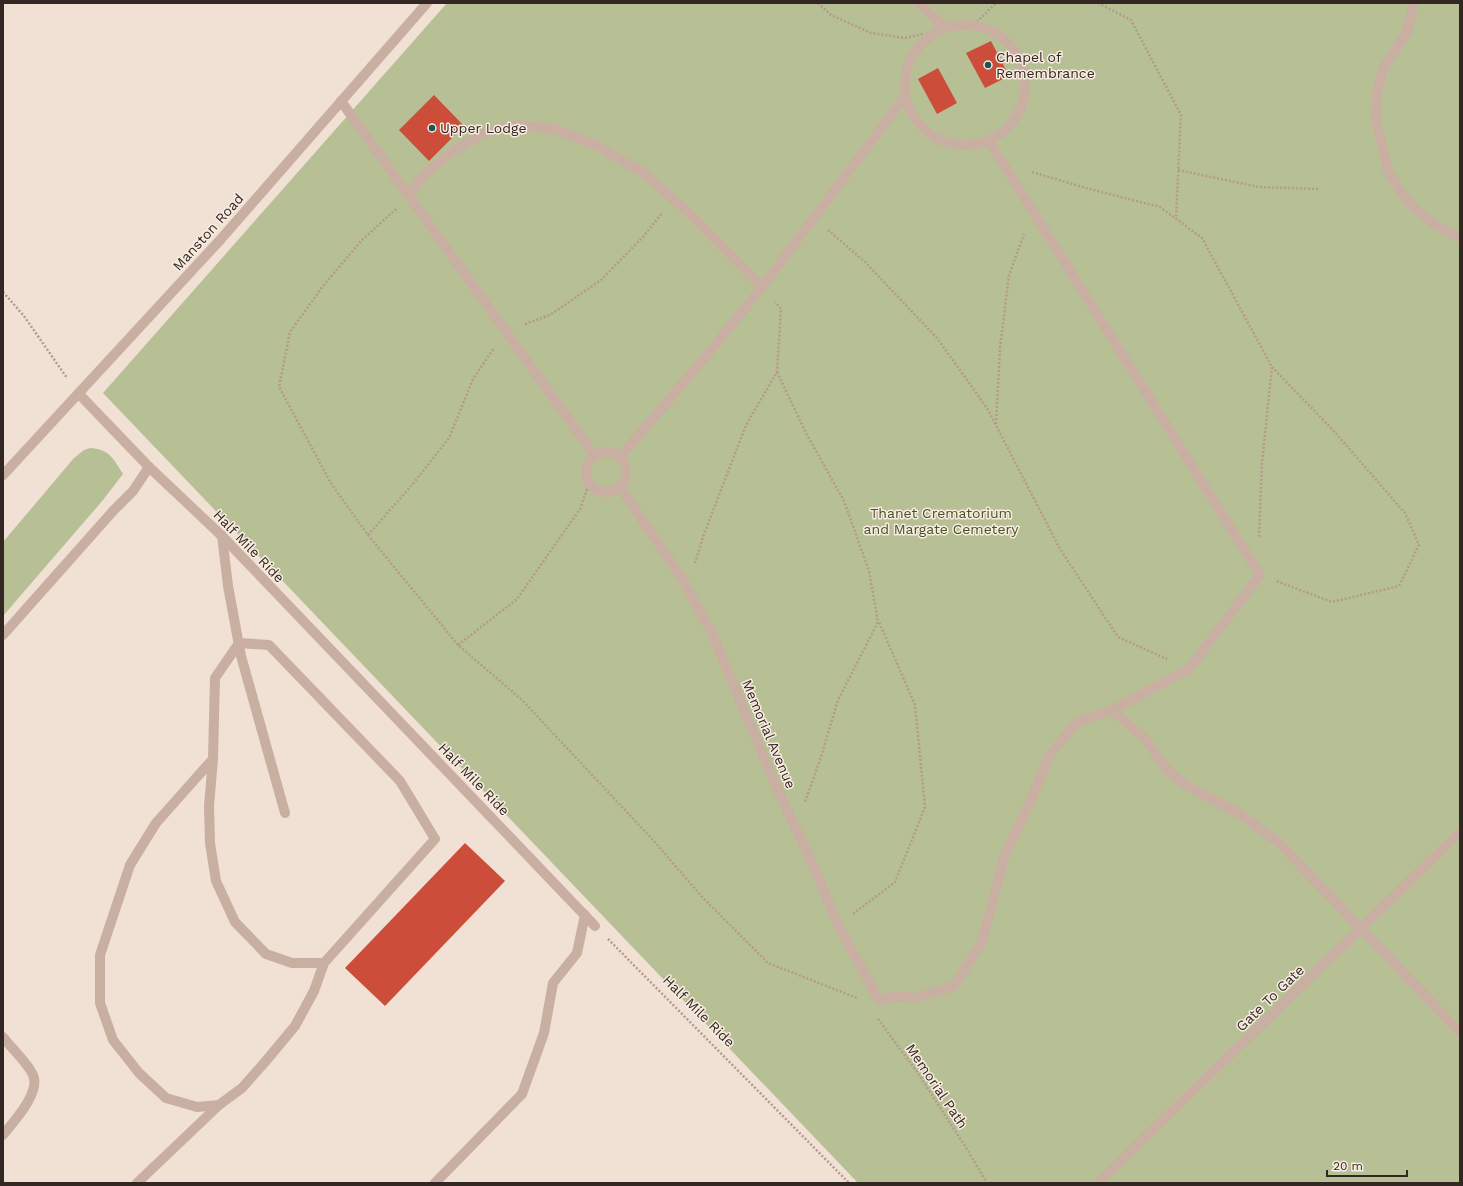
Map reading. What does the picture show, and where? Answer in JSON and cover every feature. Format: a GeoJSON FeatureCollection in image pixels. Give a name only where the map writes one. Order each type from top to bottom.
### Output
{"type":"FeatureCollection","features":[{"type":"Feature","properties":{"kind":"street","name":"Manston Road"},"geometry":{"type":"LineString","coordinates":[[3,474],[222,239],[427,3]]}},
{"type":"Feature","properties":{"kind":"street"},"geometry":{"type":"LineString","coordinates":[[919,3],[945,28]]}},
{"type":"Feature","properties":{"kind":"street"},"geometry":{"type":"LineString","coordinates":[[1414,3],[1408,32],[1384,67],[1376,94],[1376,120],[1388,172],[1409,203],[1432,223],[1460,238]]}},
{"type":"Feature","properties":{"kind":"street"},"geometry":{"type":"LineString","coordinates":[[959,25],[974,25],[993,31],[1009,43],[1020,59],[1026,78],[1025,97],[1018,115],[1005,131],[989,141],[971,145],[959,145],[936,138],[922,127],[912,112],[906,95],[906,74],[913,55],[926,39],[945,28],[959,25]]}},
{"type":"Feature","properties":{"kind":"street"},"geometry":{"type":"LineString","coordinates":[[620,457],[707,355],[762,286],[906,95]]}},
{"type":"Feature","properties":{"kind":"street"},"geometry":{"type":"LineString","coordinates":[[341,101],[594,455]]}},
{"type":"Feature","properties":{"kind":"street"},"geometry":{"type":"LineString","coordinates":[[410,197],[419,180],[447,155],[482,134],[512,125],[554,129],[594,144],[645,174],[691,214],[762,286]]}},
{"type":"Feature","properties":{"kind":"street"},"geometry":{"type":"LineString","coordinates":[[879,1000],[894,996],[915,998],[954,986],[981,944],[1005,855],[1031,800],[1049,756],[1077,722],[1112,710],[1189,669],[1260,575],[989,141]]}},
{"type":"Feature","properties":{"kind":"street","name":"Half Mile Ride"},"geometry":{"type":"LineString","coordinates":[[78,394],[149,467],[222,536],[595,926]]}},
{"type":"Feature","properties":{"kind":"street"},"geometry":{"type":"LineString","coordinates":[[608,451],[620,457],[624,462],[626,476],[620,487],[614,491],[607,492],[594,489],[589,484],[585,472],[586,465],[594,455],[608,451]]}},
{"type":"Feature","properties":{"kind":"street"},"geometry":{"type":"LineString","coordinates":[[3,635],[114,510],[133,491],[149,467]]}},
{"type":"Feature","properties":{"kind":"street","name":"Memorial Avenue"},"geometry":{"type":"LineString","coordinates":[[620,487],[687,588],[712,633],[771,776],[814,867],[838,925],[879,1000]]}},
{"type":"Feature","properties":{"kind":"street"},"geometry":{"type":"LineString","coordinates":[[222,536],[228,586],[241,656],[285,813]]}},
{"type":"Feature","properties":{"kind":"street"},"geometry":{"type":"LineString","coordinates":[[239,643],[215,678],[213,759],[209,806],[210,843],[216,881],[235,922],[266,954],[292,963],[324,963]]}},
{"type":"Feature","properties":{"kind":"street"},"geometry":{"type":"LineString","coordinates":[[137,1183],[219,1105],[242,1088],[265,1062],[295,1026],[314,991],[324,963],[435,838],[400,781],[269,645],[239,643]]}},
{"type":"Feature","properties":{"kind":"street"},"geometry":{"type":"LineString","coordinates":[[1112,710],[1146,740],[1169,772],[1189,787],[1240,814],[1279,843],[1460,1032]]}},
{"type":"Feature","properties":{"kind":"street"},"geometry":{"type":"LineString","coordinates":[[213,759],[156,823],[130,865],[100,955],[100,1002],[113,1040],[139,1073],[166,1098],[197,1107],[219,1105]]}},
{"type":"Feature","properties":{"kind":"street","name":"Gate To Gate"},"geometry":{"type":"LineString","coordinates":[[1098,1183],[1460,832]]}},
{"type":"Feature","properties":{"kind":"street"},"geometry":{"type":"LineString","coordinates":[[435,1183],[522,1094],[544,1033],[553,982],[577,953],[585,915]]}},
{"type":"Feature","properties":{"kind":"street"},"geometry":{"type":"LineString","coordinates":[[3,1037],[33,1075],[35,1088],[25,1107],[3,1135]]}},
{"type":"Feature","properties":{"kind":"path"},"geometry":{"type":"LineString","coordinates":[[818,3],[831,15],[871,33],[905,38],[945,28]]}},
{"type":"Feature","properties":{"kind":"path"},"geometry":{"type":"LineString","coordinates":[[974,25],[996,3]]}},
{"type":"Feature","properties":{"kind":"path"},"geometry":{"type":"LineString","coordinates":[[1098,3],[1131,20],[1181,115],[1176,219]]}},
{"type":"Feature","properties":{"kind":"path"},"geometry":{"type":"LineString","coordinates":[[1002,163],[1086,188],[1160,207],[1202,238],[1272,367],[1333,430],[1405,513],[1419,544],[1398,586],[1332,602],[1260,575],[1259,545],[1262,463],[1272,367]]}},
{"type":"Feature","properties":{"kind":"path"},"geometry":{"type":"LineString","coordinates":[[1178,170],[1259,186],[1318,189]]}},
{"type":"Feature","properties":{"kind":"path"},"geometry":{"type":"LineString","coordinates":[[410,197],[362,240],[323,286],[290,332],[279,387],[332,485],[368,535],[458,645],[522,700],[652,840],[703,898],[768,963],[854,998],[879,1000]]}},
{"type":"Feature","properties":{"kind":"path"},"geometry":{"type":"LineString","coordinates":[[368,535],[412,485],[449,438],[473,379],[506,331],[550,315],[601,280],[642,238],[673,199]]}},
{"type":"Feature","properties":{"kind":"path"},"geometry":{"type":"LineString","coordinates":[[996,424],[1000,348],[1009,275],[1032,211]]}},
{"type":"Feature","properties":{"kind":"path"},"geometry":{"type":"LineString","coordinates":[[814,218],[865,262],[937,338],[988,408],[1060,549],[1118,637],[1189,669]]}},
{"type":"Feature","properties":{"kind":"path"},"geometry":{"type":"LineString","coordinates":[[687,588],[704,534],[746,425],[777,372],[781,309],[762,286]]}},
{"type":"Feature","properties":{"kind":"path"},"geometry":{"type":"LineString","coordinates":[[3,292],[24,316],[78,394]]}},
{"type":"Feature","properties":{"kind":"path"},"geometry":{"type":"LineString","coordinates":[[777,372],[806,433],[844,501],[869,571],[878,622],[915,705],[925,807],[895,882],[838,925]]}},
{"type":"Feature","properties":{"kind":"path"},"geometry":{"type":"LineString","coordinates":[[458,645],[517,599],[580,509],[589,484]]}},
{"type":"Feature","properties":{"kind":"path"},"geometry":{"type":"LineString","coordinates":[[796,828],[821,757],[838,700],[878,622]]}},
{"type":"Feature","properties":{"kind":"path","name":"Half Mile Ride"},"geometry":{"type":"LineString","coordinates":[[595,926],[849,1183]]}},
{"type":"Feature","properties":{"kind":"path","name":"Memorial Path"},"geometry":{"type":"LineString","coordinates":[[879,1000],[876,1017],[917,1072],[987,1183]]}},
{"type":"Feature","properties":{"kind":"green space","name":"Thanet Crematorium and Margate Cemetery"},"geometry":{"type":"Polygon","coordinates":[[[447,3],[1460,3],[1460,1183],[858,1183],[103,393],[447,3]]]}},
{"type":"Feature","properties":{"kind":"green space"},"geometry":{"type":"Polygon","coordinates":[[[90,448],[102,450],[110,455],[123,474],[103,500],[3,616],[3,542],[74,458],[84,450],[90,448]]]}},
{"type":"Feature","properties":{"kind":"building","name":"Chapel of Remembrance"},"geometry":{"type":"Polygon","coordinates":[[[991,41],[1009,76],[985,88],[966,53],[991,41]]]}},
{"type":"Feature","properties":{"kind":"building"},"geometry":{"type":"Polygon","coordinates":[[[938,68],[957,103],[937,114],[918,79],[938,68]]]}},
{"type":"Feature","properties":{"kind":"building","name":"Upper Lodge"},"geometry":{"type":"Polygon","coordinates":[[[434,95],[464,126],[429,161],[399,130],[434,95]]]}},
{"type":"Feature","properties":{"kind":"building"},"geometry":{"type":"Polygon","coordinates":[[[465,843],[505,881],[385,1006],[345,968],[465,843]]]}},
{"type":"Feature","properties":{"kind":"place","name":"Chapel of Remembrance"},"geometry":{"type":"Point","coordinates":[988,65]}},
{"type":"Feature","properties":{"kind":"place","name":"Upper Lodge"},"geometry":{"type":"Point","coordinates":[432,128]}}]}
